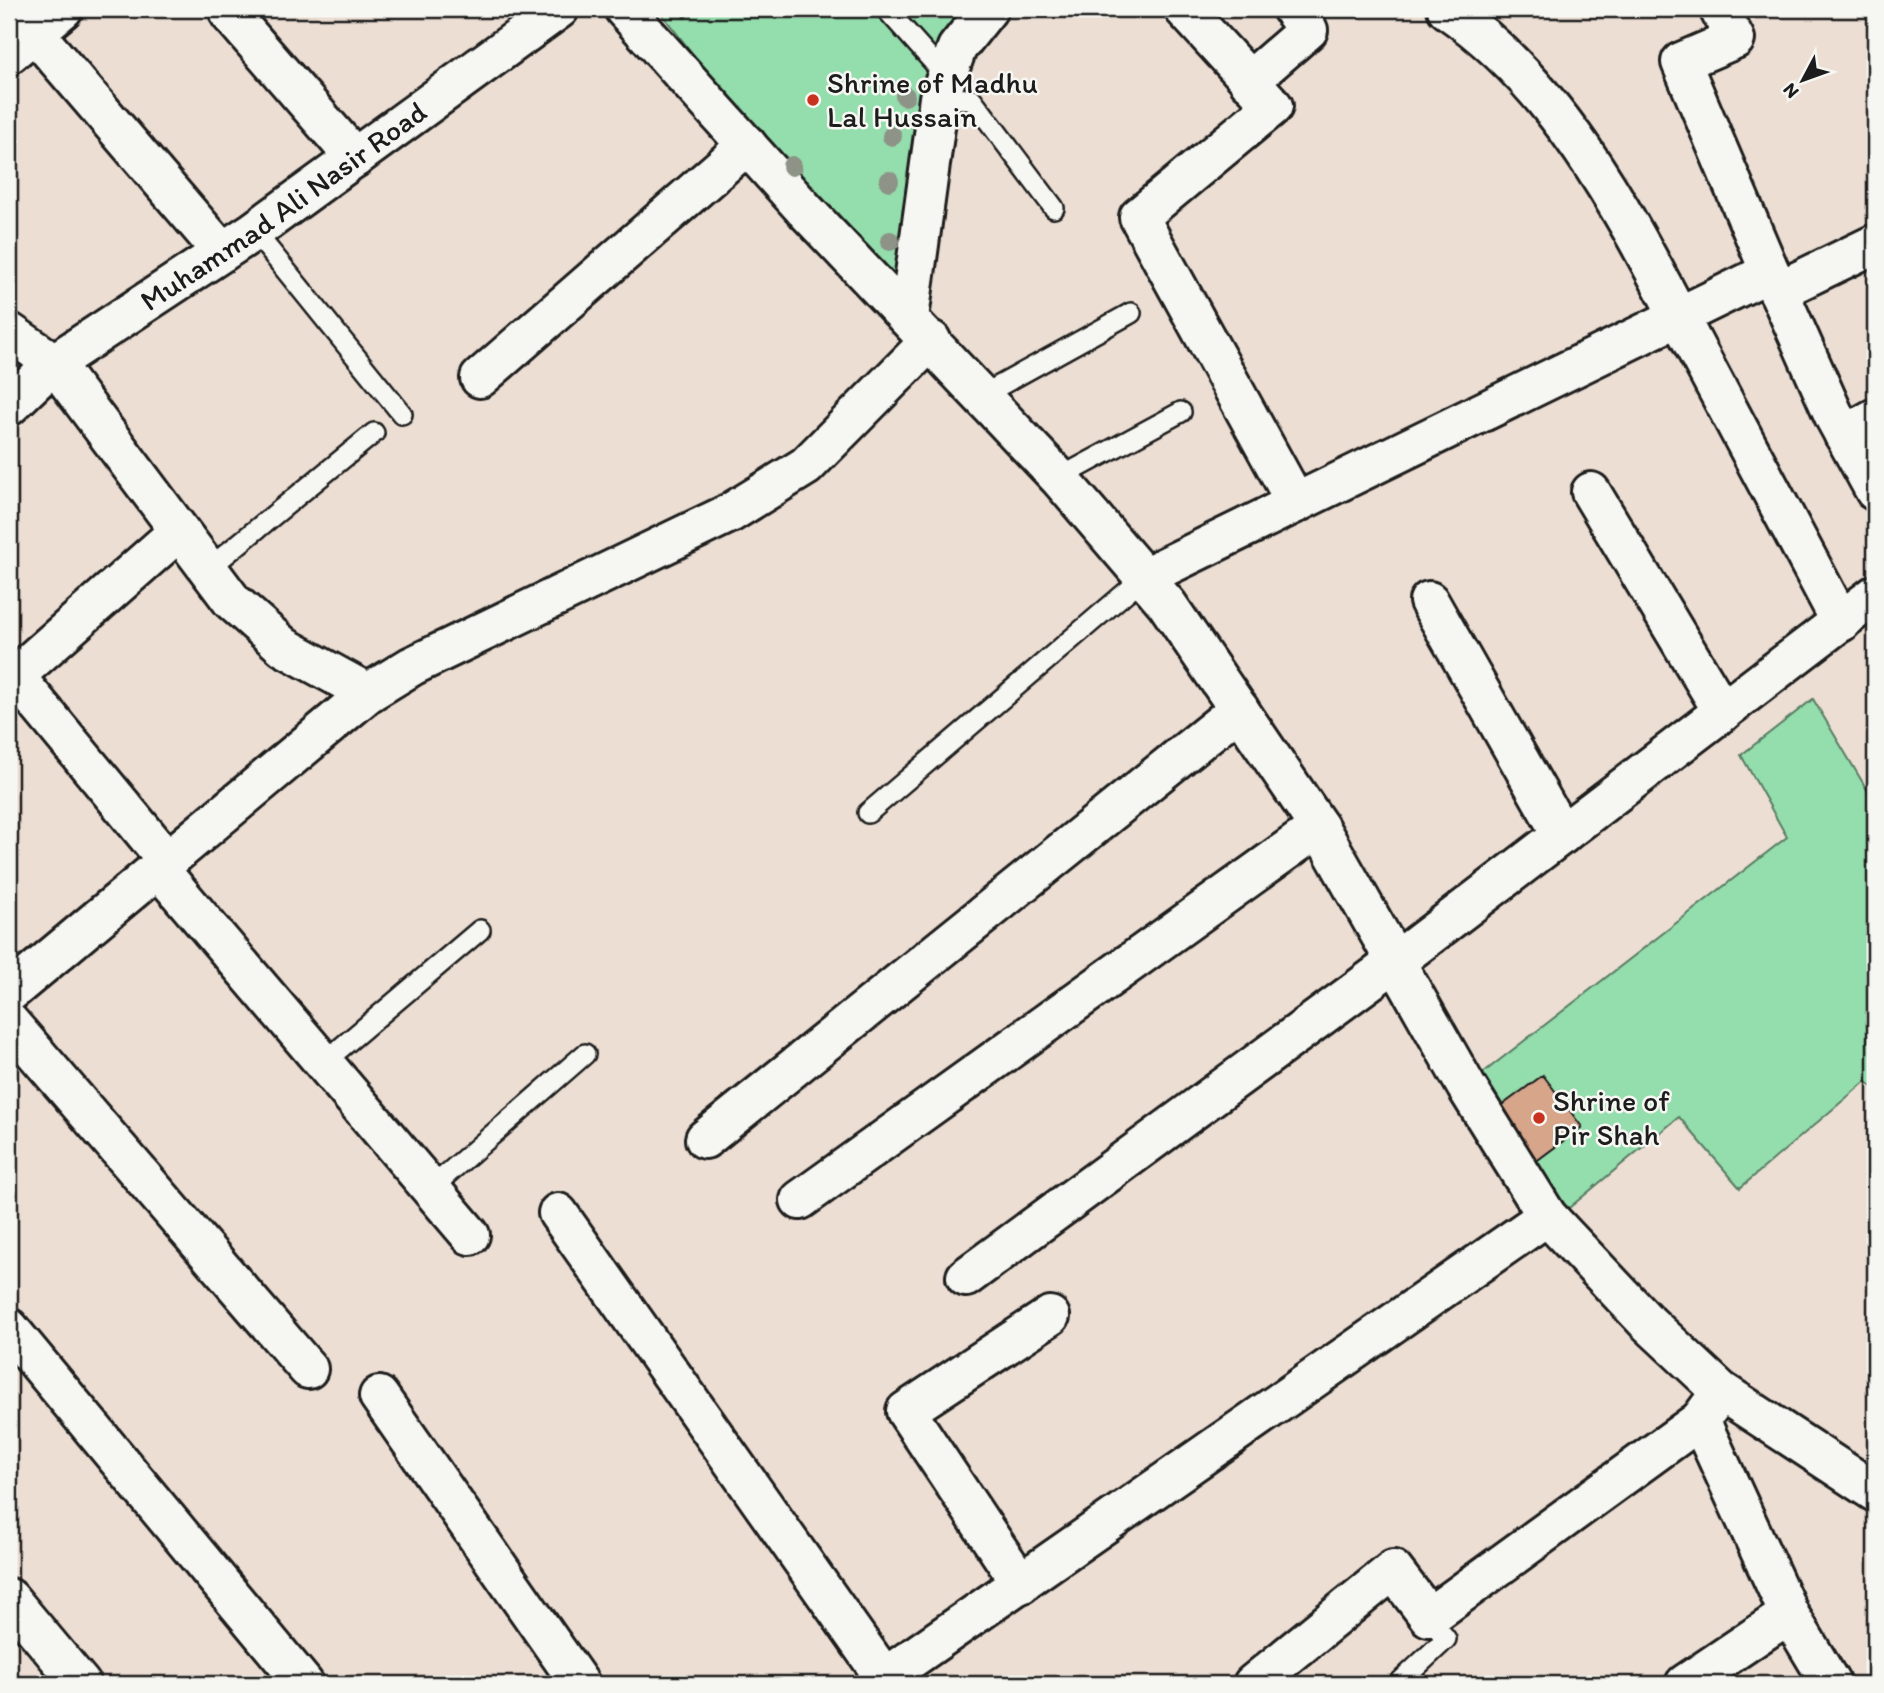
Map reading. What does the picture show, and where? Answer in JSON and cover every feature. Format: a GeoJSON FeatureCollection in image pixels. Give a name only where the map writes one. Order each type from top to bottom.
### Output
{"type":"FeatureCollection","features":[{"type":"Feature","properties":{"kind":"street","name":"Muhammad Ali Nasir Road"},"geometry":{"type":"LineString","coordinates":[[9,406],[54,363],[254,231],[559,9]]}},
{"type":"Feature","properties":{"kind":"street"},"geometry":{"type":"LineString","coordinates":[[624,9],[805,210],[920,329],[979,397],[1059,478],[1167,604],[1319,827],[1466,1086],[1547,1216],[1644,1320],[1711,1406],[1789,1614],[1831,1684]]}},
{"type":"Feature","properties":{"kind":"street"},"geometry":{"type":"LineString","coordinates":[[9,993],[368,693],[412,666],[719,519],[806,466],[920,329],[942,87],[957,48],[988,9]]}},
{"type":"Feature","properties":{"kind":"street"},"geometry":{"type":"LineString","coordinates":[[1184,9],[1273,106],[1139,217],[1296,503]]}},
{"type":"Feature","properties":{"kind":"street"},"geometry":{"type":"LineString","coordinates":[[1249,80],[1308,30],[1291,9]]}},
{"type":"Feature","properties":{"kind":"street"},"geometry":{"type":"LineString","coordinates":[[1447,9],[1472,26],[1526,75],[1606,181],[1841,622]]}},
{"type":"Feature","properties":{"kind":"street"},"geometry":{"type":"LineString","coordinates":[[1719,9],[1735,39],[1681,62],[1774,281],[1860,427],[1875,491]]}},
{"type":"Feature","properties":{"kind":"street"},"geometry":{"type":"LineString","coordinates":[[230,14],[355,158]]}},
{"type":"Feature","properties":{"kind":"street"},"geometry":{"type":"LineString","coordinates":[[30,26],[222,252]]}},
{"type":"Feature","properties":{"kind":"street"},"geometry":{"type":"LineString","coordinates":[[480,378],[747,145]]}},
{"type":"Feature","properties":{"kind":"street"},"geometry":{"type":"LineString","coordinates":[[1144,577],[1679,317],[1875,244]]}},
{"type":"Feature","properties":{"kind":"street"},"geometry":{"type":"LineString","coordinates":[[9,332],[54,363],[232,601],[284,648],[368,693]]}},
{"type":"Feature","properties":{"kind":"street"},"geometry":{"type":"LineString","coordinates":[[1591,492],[1723,712]]}},
{"type":"Feature","properties":{"kind":"street"},"geometry":{"type":"LineString","coordinates":[[179,531],[11,675],[323,1063],[470,1235]]}},
{"type":"Feature","properties":{"kind":"street"},"geometry":{"type":"LineString","coordinates":[[966,1277],[1395,962],[1875,595]]}},
{"type":"Feature","properties":{"kind":"street"},"geometry":{"type":"LineString","coordinates":[[1429,601],[1562,835]]}},
{"type":"Feature","properties":{"kind":"street"},"geometry":{"type":"LineString","coordinates":[[705,1139],[1239,709]]}},
{"type":"Feature","properties":{"kind":"street"},"geometry":{"type":"LineString","coordinates":[[800,1200],[1319,827]]}},
{"type":"Feature","properties":{"kind":"street"},"geometry":{"type":"LineString","coordinates":[[9,1022],[307,1369]]}},
{"type":"Feature","properties":{"kind":"street"},"geometry":{"type":"LineString","coordinates":[[558,1213],[882,1682],[1547,1216]]}},
{"type":"Feature","properties":{"kind":"street"},"geometry":{"type":"LineString","coordinates":[[1021,1584],[906,1411],[1050,1316]]}},
{"type":"Feature","properties":{"kind":"street"},"geometry":{"type":"LineString","coordinates":[[9,1328],[304,1684]]}},
{"type":"Feature","properties":{"kind":"street"},"geometry":{"type":"LineString","coordinates":[[379,1396],[580,1684]]}},
{"type":"Feature","properties":{"kind":"street"},"geometry":{"type":"LineString","coordinates":[[1711,1406],[1873,1486]]}},
{"type":"Feature","properties":{"kind":"street"},"geometry":{"type":"LineString","coordinates":[[1253,1684],[1393,1570],[1429,1617],[1711,1406]]}},
{"type":"Feature","properties":{"kind":"street"},"geometry":{"type":"LineString","coordinates":[[9,1598],[81,1684]]}},
{"type":"Feature","properties":{"kind":"street"},"geometry":{"type":"LineString","coordinates":[[1685,1684],[1789,1614]]}},
{"type":"Feature","properties":{"kind":"lane"},"geometry":{"type":"LineString","coordinates":[[886,9],[942,87],[972,99],[1054,208]]}},
{"type":"Feature","properties":{"kind":"lane"},"geometry":{"type":"LineString","coordinates":[[254,231],[402,415]]}},
{"type":"Feature","properties":{"kind":"lane"},"geometry":{"type":"LineString","coordinates":[[979,397],[1131,313]]}},
{"type":"Feature","properties":{"kind":"lane"},"geometry":{"type":"LineString","coordinates":[[1059,478],[1181,412]]}},
{"type":"Feature","properties":{"kind":"lane"},"geometry":{"type":"LineString","coordinates":[[208,569],[374,433]]}},
{"type":"Feature","properties":{"kind":"lane"},"geometry":{"type":"LineString","coordinates":[[868,814],[1144,577]]}},
{"type":"Feature","properties":{"kind":"lane"},"geometry":{"type":"LineString","coordinates":[[323,1063],[480,930]]}},
{"type":"Feature","properties":{"kind":"lane"},"geometry":{"type":"LineString","coordinates":[[430,1189],[585,1055]]}},
{"type":"Feature","properties":{"kind":"lane"},"geometry":{"type":"LineString","coordinates":[[1398,1684],[1446,1639],[1429,1617]]}},
{"type":"Feature","properties":{"kind":"green space","name":"Shrine of Madhu Lal Hussain"},"geometry":{"type":"Polygon","coordinates":[[[658,9],[981,9],[898,280],[754,133],[658,9]]]}},
{"type":"Feature","properties":{"kind":"green space"},"geometry":{"type":"Polygon","coordinates":[[[1813,699],[1875,803],[1875,1089],[1866,1081],[1740,1188],[1679,1117],[1558,1217],[1470,1083],[1787,837],[1741,755],[1813,699]]]}},
{"type":"Feature","properties":{"kind":"building","name":"Shrine of Pir Shah"},"geometry":{"type":"Polygon","coordinates":[[[1543,1075],[1582,1127],[1535,1162],[1497,1109],[1543,1075]]]}},
{"type":"Feature","properties":{"kind":"place","name":"Shrine of Madhu Lal Hussain"},"geometry":{"type":"Point","coordinates":[813,100]}},
{"type":"Feature","properties":{"kind":"place","name":"Shrine of Pir Shah"},"geometry":{"type":"Point","coordinates":[1539,1118]}}]}
